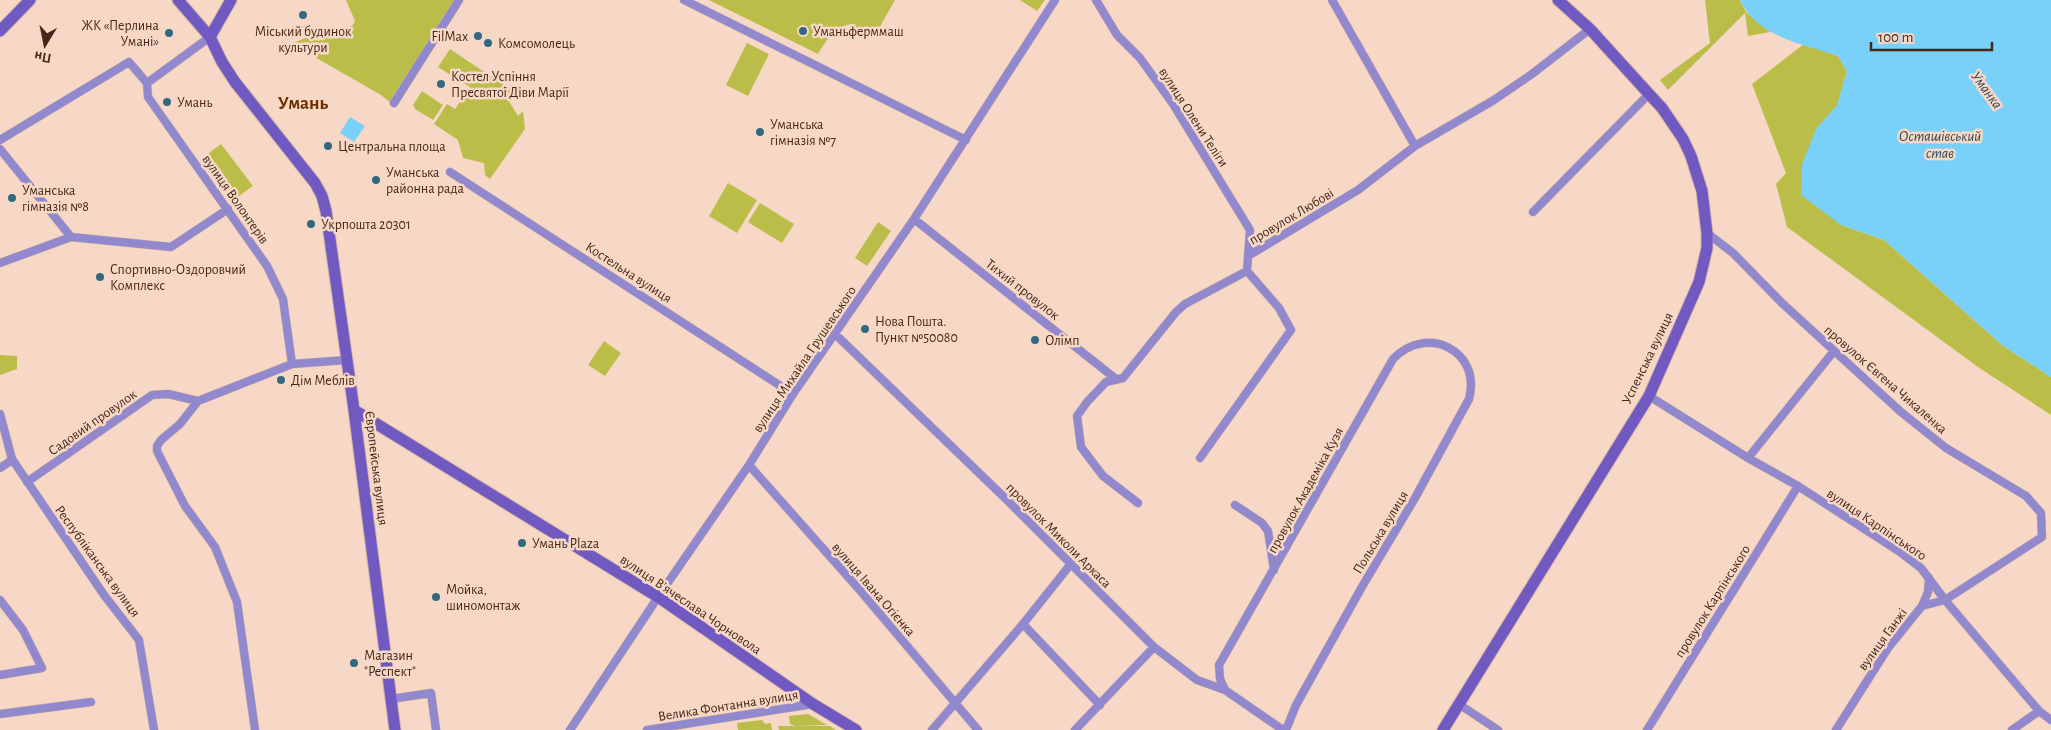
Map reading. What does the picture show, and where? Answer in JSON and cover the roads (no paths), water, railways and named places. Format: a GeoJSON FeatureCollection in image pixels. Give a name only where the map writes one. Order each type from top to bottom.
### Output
{"type":"FeatureCollection","features":[{"type":"Feature","properties":{"kind":"street"},"geometry":{"type":"LineString","coordinates":[[0,31],[30,0]]}},
{"type":"Feature","properties":{"kind":"street","name":"Європейська вулиця"},"geometry":{"type":"LineString","coordinates":[[178,0],[210,37],[234,82],[315,183],[322,196],[326,210],[354,410],[395,730]]}},
{"type":"Feature","properties":{"kind":"street"},"geometry":{"type":"LineString","coordinates":[[147,83],[210,37],[231,0]]}},
{"type":"Feature","properties":{"kind":"street"},"geometry":{"type":"LineString","coordinates":[[394,103],[459,0]]}},
{"type":"Feature","properties":{"kind":"street"},"geometry":{"type":"LineString","coordinates":[[684,0],[966,140]]}},
{"type":"Feature","properties":{"kind":"street","name":"вулиця Михайла Грушевського"},"geometry":{"type":"LineString","coordinates":[[570,730],[658,597],[749,465],[793,394],[914,219],[1055,0]]}},
{"type":"Feature","properties":{"kind":"street","name":"вулиця Олени Теліги"},"geometry":{"type":"LineString","coordinates":[[1096,0],[1117,35],[1140,58],[1173,104],[1250,230],[1248,256]]}},
{"type":"Feature","properties":{"kind":"street"},"geometry":{"type":"LineString","coordinates":[[1332,0],[1415,146]]}},
{"type":"Feature","properties":{"kind":"street","name":"Успенська вулиця"},"geometry":{"type":"LineString","coordinates":[[1443,730],[1649,396],[1699,282],[1705,261],[1707,232],[1702,191],[1691,156],[1673,124],[1649,94],[1590,29],[1558,0]]}},
{"type":"Feature","properties":{"kind":"street","name":"провулок Любові"},"geometry":{"type":"LineString","coordinates":[[1247,271],[1248,256],[1358,190],[1415,146],[1494,100],[1539,69],[1590,29]]}},
{"type":"Feature","properties":{"kind":"street","name":"вулиця Волонтерів"},"geometry":{"type":"LineString","coordinates":[[0,140],[129,62],[147,83],[148,97],[228,209],[267,266],[279,288],[283,299],[292,364]]}},
{"type":"Feature","properties":{"kind":"street"},"geometry":{"type":"LineString","coordinates":[[1533,212],[1649,94]]}},
{"type":"Feature","properties":{"kind":"street"},"geometry":{"type":"LineString","coordinates":[[0,149],[71,238]]}},
{"type":"Feature","properties":{"kind":"street","name":"Костельна вулиця"},"geometry":{"type":"LineString","coordinates":[[450,172],[793,394]]}},
{"type":"Feature","properties":{"kind":"street"},"geometry":{"type":"LineString","coordinates":[[0,263],[71,238],[171,246],[228,209]]}},
{"type":"Feature","properties":{"kind":"street","name":"Тихий провулок"},"geometry":{"type":"LineString","coordinates":[[914,219],[1116,379]]}},
{"type":"Feature","properties":{"kind":"street","name":"провулок Євгена Чикаленка"},"geometry":{"type":"LineString","coordinates":[[1707,232],[1733,253],[1782,304],[1901,412],[1946,448],[2026,496],[2041,512],[2042,536]]}},
{"type":"Feature","properties":{"kind":"street"},"geometry":{"type":"LineString","coordinates":[[1138,503],[1103,476],[1081,447],[1077,416],[1106,382],[1122,378],[1176,312],[1186,304],[1247,271],[1279,308],[1291,330],[1200,458]]}},
{"type":"Feature","properties":{"kind":"street","name":"провулок Миколи Аркаса"},"geometry":{"type":"LineString","coordinates":[[835,334],[1007,500],[1154,647],[1197,680],[1225,690],[1284,730]]}},
{"type":"Feature","properties":{"kind":"street","name":"провулок Академіка Кузя"},"geometry":{"type":"LineString","coordinates":[[1225,690],[1220,679],[1219,665],[1393,359],[1407,348],[1424,342],[1442,345],[1451,349]]}},
{"type":"Feature","properties":{"kind":"street","name":"Польська вулиця"},"geometry":{"type":"LineString","coordinates":[[1284,730],[1296,704],[1362,585],[1415,498],[1469,399],[1472,383],[1468,368],[1464,360],[1451,349]]}},
{"type":"Feature","properties":{"kind":"street"},"geometry":{"type":"LineString","coordinates":[[1748,458],[1834,351]]}},
{"type":"Feature","properties":{"kind":"street"},"geometry":{"type":"LineString","coordinates":[[254,730],[237,602],[232,586],[215,547],[182,501],[157,451],[157,446],[161,440],[180,424],[198,401],[292,364],[347,360]]}},
{"type":"Feature","properties":{"kind":"street","name":"Садовий провулок"},"geometry":{"type":"LineString","coordinates":[[27,482],[152,395],[168,394],[198,401]]}},
{"type":"Feature","properties":{"kind":"street","name":"вулиця Карпінського"},"geometry":{"type":"LineString","coordinates":[[1649,396],[1748,458],[1798,486],[1900,552],[1921,568],[1945,600],[2038,712],[2051,720]]}},
{"type":"Feature","properties":{"kind":"street","name":"вулиця В’ячеслава Чорновола"},"geometry":{"type":"LineString","coordinates":[[354,410],[658,597],[812,704],[856,730]]}},
{"type":"Feature","properties":{"kind":"street","name":"Республіканська вулиця"},"geometry":{"type":"LineString","coordinates":[[0,414],[12,460],[104,595],[139,640],[154,730]]}},
{"type":"Feature","properties":{"kind":"street"},"geometry":{"type":"LineString","coordinates":[[0,468],[12,460]]}},
{"type":"Feature","properties":{"kind":"street","name":"вулиця Івана Огієнка"},"geometry":{"type":"LineString","coordinates":[[749,465],[858,588],[978,730]]}},
{"type":"Feature","properties":{"kind":"street","name":"провулок Карпінського"},"geometry":{"type":"LineString","coordinates":[[1647,730],[1798,486]]}},
{"type":"Feature","properties":{"kind":"street"},"geometry":{"type":"LineString","coordinates":[[1235,505],[1262,523],[1268,530],[1274,570]]}},
{"type":"Feature","properties":{"kind":"street","name":"вулиця Ганжі"},"geometry":{"type":"LineString","coordinates":[[1836,730],[1888,648],[1922,606],[1945,600],[2042,536]]}},
{"type":"Feature","properties":{"kind":"street"},"geometry":{"type":"LineString","coordinates":[[932,730],[1023,624],[1070,564]]}},
{"type":"Feature","properties":{"kind":"street"},"geometry":{"type":"LineString","coordinates":[[1922,606],[1928,592],[1929,578]]}},
{"type":"Feature","properties":{"kind":"street"},"geometry":{"type":"LineString","coordinates":[[0,600],[24,630],[42,668],[0,675]]}},
{"type":"Feature","properties":{"kind":"street"},"geometry":{"type":"LineString","coordinates":[[1023,624],[1100,704]]}},
{"type":"Feature","properties":{"kind":"street"},"geometry":{"type":"LineString","coordinates":[[1075,730],[1154,647]]}},
{"type":"Feature","properties":{"kind":"street"},"geometry":{"type":"LineString","coordinates":[[391,698],[431,694],[436,730]]}},
{"type":"Feature","properties":{"kind":"street"},"geometry":{"type":"LineString","coordinates":[[0,714],[91,702]]}},
{"type":"Feature","properties":{"kind":"street","name":"Велика Фонтанна вулиця"},"geometry":{"type":"LineString","coordinates":[[647,730],[812,704]]}},
{"type":"Feature","properties":{"kind":"street"},"geometry":{"type":"LineString","coordinates":[[1460,705],[1498,730]]}},
{"type":"Feature","properties":{"kind":"street"},"geometry":{"type":"LineString","coordinates":[[2012,730],[2038,712]]}},
{"type":"Feature","properties":{"kind":"water","name":"Осташівський став"},"geometry":{"type":"Polygon","coordinates":[[[1740,0],[2051,0],[2051,377],[2002,345],[1884,240],[1841,225],[1801,195],[1802,164],[1816,129],[1837,105],[1847,71],[1838,56],[1796,43],[1769,31],[1748,13],[1740,0]]]}},
{"type":"Feature","properties":{"kind":"water"},"geometry":{"type":"Polygon","coordinates":[[[350,117],[365,126],[354,142],[340,133],[350,117]]]}},
{"type":"Feature","properties":{"kind":"place","name":"Міський будинок культури"},"geometry":{"type":"Point","coordinates":[303,15]}},
{"type":"Feature","properties":{"kind":"place","name":"Уманьферммаш"},"geometry":{"type":"Point","coordinates":[803,31]}},
{"type":"Feature","properties":{"kind":"place","name":"ЖК «Перлина Умані»"},"geometry":{"type":"Point","coordinates":[169,33]}},
{"type":"Feature","properties":{"kind":"place","name":"FilMax"},"geometry":{"type":"Point","coordinates":[478,36]}},
{"type":"Feature","properties":{"kind":"place","name":"Комсомолець"},"geometry":{"type":"Point","coordinates":[488,43]}},
{"type":"Feature","properties":{"kind":"place","name":"Костел Успіння Пресвятої Діви Марії"},"geometry":{"type":"Point","coordinates":[441,84]}},
{"type":"Feature","properties":{"kind":"place","name":"Умань"},"geometry":{"type":"Point","coordinates":[167,102]}},
{"type":"Feature","properties":{"kind":"place","name":"Уманська гімназія №7"},"geometry":{"type":"Point","coordinates":[760,132]}},
{"type":"Feature","properties":{"kind":"place","name":"Центральна площа"},"geometry":{"type":"Point","coordinates":[328,146]}},
{"type":"Feature","properties":{"kind":"place","name":"Уманська районна рада"},"geometry":{"type":"Point","coordinates":[376,180]}},
{"type":"Feature","properties":{"kind":"place","name":"Уманська гімназія №8"},"geometry":{"type":"Point","coordinates":[12,198]}},
{"type":"Feature","properties":{"kind":"place","name":"Укрпошта 20301"},"geometry":{"type":"Point","coordinates":[311,224]}},
{"type":"Feature","properties":{"kind":"place","name":"Спортивно-Оздоровчий Комплекс"},"geometry":{"type":"Point","coordinates":[100,277]}},
{"type":"Feature","properties":{"kind":"place","name":"Нова Пошта. Пункт №50080"},"geometry":{"type":"Point","coordinates":[865,329]}},
{"type":"Feature","properties":{"kind":"place","name":"Олімп"},"geometry":{"type":"Point","coordinates":[1035,340]}},
{"type":"Feature","properties":{"kind":"place","name":"Дім Меблів"},"geometry":{"type":"Point","coordinates":[281,380]}},
{"type":"Feature","properties":{"kind":"place","name":"Умань Plaza"},"geometry":{"type":"Point","coordinates":[522,543]}},
{"type":"Feature","properties":{"kind":"place","name":"Мойка, шиномонтаж"},"geometry":{"type":"Point","coordinates":[436,597]}},
{"type":"Feature","properties":{"kind":"place","name":"Магазин \"Респект\""},"geometry":{"type":"Point","coordinates":[354,663]}},
{"type":"Feature","properties":{"kind":"district","name":"Умань"},"geometry":{"type":"Point","coordinates":[303,102]}},
{"type":"Feature","properties":{"kind":"water label","name":"Уманка"},"geometry":{"type":"Point","coordinates":[1987,90]}}]}
